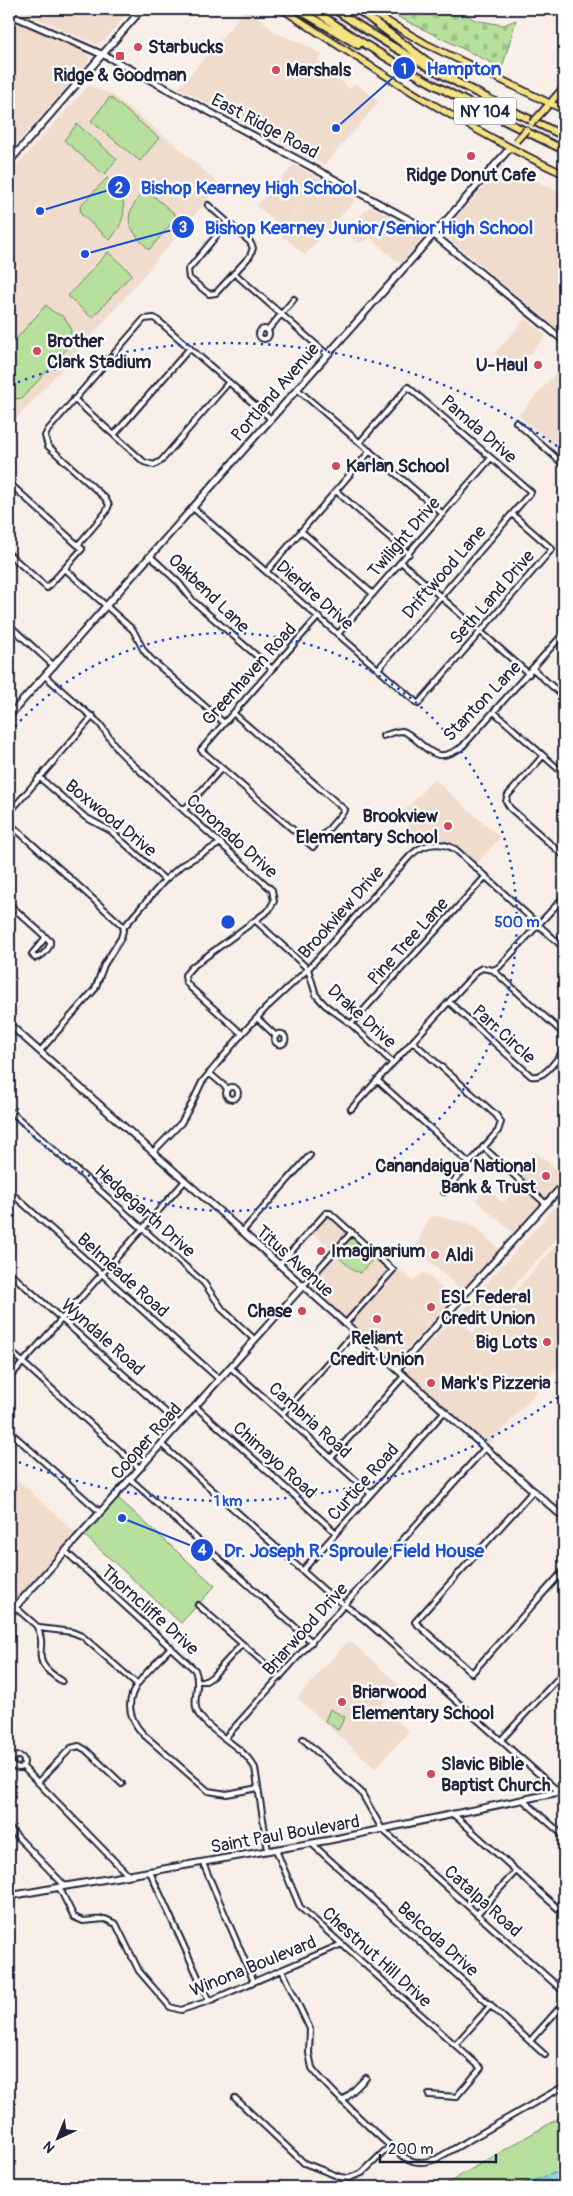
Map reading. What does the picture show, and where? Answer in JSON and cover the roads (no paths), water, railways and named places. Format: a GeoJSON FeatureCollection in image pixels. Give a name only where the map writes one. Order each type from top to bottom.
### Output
{"type":"FeatureCollection","features":[{"type":"Feature","properties":{"kind":"highway"},"geometry":{"type":"LineString","coordinates":[[297,9],[407,70]]}},
{"type":"Feature","properties":{"kind":"highway","name":"NY 104"},"geometry":{"type":"LineString","coordinates":[[313,9],[370,48],[407,70],[564,150]]}},
{"type":"Feature","properties":{"kind":"highway","name":"NY 104"},"geometry":{"type":"LineString","coordinates":[[334,9],[392,47],[473,91],[564,136]]}},
{"type":"Feature","properties":{"kind":"highway"},"geometry":{"type":"LineString","coordinates":[[357,9],[424,60],[473,91]]}},
{"type":"Feature","properties":{"kind":"main road"},"geometry":{"type":"LineString","coordinates":[[9,162],[142,9]]}},
{"type":"Feature","properties":{"kind":"main road"},"geometry":{"type":"LineString","coordinates":[[282,9],[450,116],[564,174]]}},
{"type":"Feature","properties":{"kind":"main road"},"geometry":{"type":"LineString","coordinates":[[366,9],[426,44],[564,110]]}},
{"type":"Feature","properties":{"kind":"main road","name":"East Ridge Road"},"geometry":{"type":"LineString","coordinates":[[9,14],[103,55],[434,235],[564,342]]}},
{"type":"Feature","properties":{"kind":"main road","name":"Portland Avenue"},"geometry":{"type":"LineString","coordinates":[[9,716],[564,87]]}},
{"type":"Feature","properties":{"kind":"main road","name":"Titus Avenue"},"geometry":{"type":"LineString","coordinates":[[9,1024],[564,1518]]}},
{"type":"Feature","properties":{"kind":"main road"},"geometry":{"type":"LineString","coordinates":[[397,1369],[564,1184]]}},
{"type":"Feature","properties":{"kind":"main road","name":"Cooper Road"},"geometry":{"type":"LineString","coordinates":[[9,1614],[303,1286]]}},
{"type":"Feature","properties":{"kind":"main road","name":"Saint Paul Boulevard"},"geometry":{"type":"LineString","coordinates":[[9,1896],[276,1850],[562,1791]]}},
{"type":"Feature","properties":{"kind":"street"},"geometry":{"type":"LineString","coordinates":[[208,205],[250,242],[253,248],[251,254],[234,274],[212,295],[205,292],[187,274],[190,266],[227,223]]}},
{"type":"Feature","properties":{"kind":"street"},"geometry":{"type":"LineString","coordinates":[[234,274],[328,355]]}},
{"type":"Feature","properties":{"kind":"street"},"geometry":{"type":"LineString","coordinates":[[268,330],[294,299]]}},
{"type":"Feature","properties":{"kind":"street"},"geometry":{"type":"LineString","coordinates":[[78,545],[106,512],[109,505],[105,498],[45,442],[46,433],[147,318],[158,320],[271,419]]}},
{"type":"Feature","properties":{"kind":"street"},"geometry":{"type":"LineString","coordinates":[[114,435],[190,348]]}},
{"type":"Feature","properties":{"kind":"street"},"geometry":{"type":"LineString","coordinates":[[74,399],[147,464],[158,464],[229,382]]}},
{"type":"Feature","properties":{"kind":"street","name":"Pamda Drive"},"geometry":{"type":"LineString","coordinates":[[360,442],[408,387],[531,492]]}},
{"type":"Feature","properties":{"kind":"street"},"geometry":{"type":"LineString","coordinates":[[297,389],[443,514]]}},
{"type":"Feature","properties":{"kind":"street"},"geometry":{"type":"LineString","coordinates":[[516,422],[564,464]]}},
{"type":"Feature","properties":{"kind":"street"},"geometry":{"type":"LineString","coordinates":[[267,571],[370,451]]}},
{"type":"Feature","properties":{"kind":"street","name":"Twilight Drive"},"geometry":{"type":"LineString","coordinates":[[338,634],[491,458]]}},
{"type":"Feature","properties":{"kind":"street"},"geometry":{"type":"LineString","coordinates":[[9,483],[82,549],[47,588],[9,554]]}},
{"type":"Feature","properties":{"kind":"street"},"geometry":{"type":"LineString","coordinates":[[336,491],[409,554]]}},
{"type":"Feature","properties":{"kind":"street","name":"Driftwood Lane"},"geometry":{"type":"LineString","coordinates":[[378,669],[531,492]]}},
{"type":"Feature","properties":{"kind":"street","name":"Dierdre Drive"},"geometry":{"type":"LineString","coordinates":[[193,508],[418,704]]}},
{"type":"Feature","properties":{"kind":"street","name":"Seth Land Drive"},"geometry":{"type":"LineString","coordinates":[[418,704],[552,549],[512,514]]}},
{"type":"Feature","properties":{"kind":"street"},"geometry":{"type":"LineString","coordinates":[[302,531],[374,594]]}},
{"type":"Feature","properties":{"kind":"street","name":"Oakbend Lane"},"geometry":{"type":"LineString","coordinates":[[150,556],[179,582],[193,601],[272,669]]}},
{"type":"Feature","properties":{"kind":"street"},"geometry":{"type":"LineString","coordinates":[[401,562],[529,674]]}},
{"type":"Feature","properties":{"kind":"street"},"geometry":{"type":"LineString","coordinates":[[64,569],[133,630],[144,651],[151,659],[224,723]]}},
{"type":"Feature","properties":{"kind":"street","name":"Greenhaven Road"},"geometry":{"type":"LineString","coordinates":[[222,768],[201,750],[318,617]]}},
{"type":"Feature","properties":{"kind":"street"},"geometry":{"type":"LineString","coordinates":[[9,625],[54,666]]}},
{"type":"Feature","properties":{"kind":"street","name":"Stanton Lane"},"geometry":{"type":"LineString","coordinates":[[383,736],[397,732],[406,732],[431,753],[438,755],[447,755],[462,747],[529,674],[564,632]]}},
{"type":"Feature","properties":{"kind":"street"},"geometry":{"type":"LineString","coordinates":[[533,669],[564,697]]}},
{"type":"Feature","properties":{"kind":"street","name":"Coronado Drive"},"geometry":{"type":"LineString","coordinates":[[45,676],[104,727],[121,753],[272,890],[273,905],[256,921],[192,967],[186,976],[186,982],[190,988],[242,1034]]}},
{"type":"Feature","properties":{"kind":"street"},"geometry":{"type":"LineString","coordinates":[[494,712],[564,774]]}},
{"type":"Feature","properties":{"kind":"street"},"geometry":{"type":"LineString","coordinates":[[184,810],[222,768],[313,846],[345,810],[232,713]]}},
{"type":"Feature","properties":{"kind":"street"},"geometry":{"type":"LineString","coordinates":[[9,813],[93,716]]}},
{"type":"Feature","properties":{"kind":"street"},"geometry":{"type":"LineString","coordinates":[[543,756],[508,794],[506,801],[510,808],[564,856]]}},
{"type":"Feature","properties":{"kind":"street","name":"Boxwood Drive"},"geometry":{"type":"LineString","coordinates":[[39,777],[85,817],[111,831],[165,880]]}},
{"type":"Feature","properties":{"kind":"street"},"geometry":{"type":"LineString","coordinates":[[9,823],[124,927]]}},
{"type":"Feature","properties":{"kind":"street"},"geometry":{"type":"LineString","coordinates":[[40,1051],[95,989],[105,962],[121,938],[124,927],[165,880],[182,865],[221,843]]}},
{"type":"Feature","properties":{"kind":"street","name":"Brookview Drive"},"geometry":{"type":"LineString","coordinates":[[153,1152],[184,1118],[198,1089],[209,1073],[242,1034],[308,969],[411,855],[423,846],[435,844],[450,846],[486,876],[564,948]]}},
{"type":"Feature","properties":{"kind":"street","name":"Pine Tree Lane"},"geometry":{"type":"LineString","coordinates":[[351,1024],[486,876]]}},
{"type":"Feature","properties":{"kind":"street"},"geometry":{"type":"LineString","coordinates":[[493,970],[502,964],[564,897]]}},
{"type":"Feature","properties":{"kind":"street"},"geometry":{"type":"LineString","coordinates":[[9,904],[46,937],[51,944],[39,958],[35,958],[32,954],[33,951],[46,937]]}},
{"type":"Feature","properties":{"kind":"street","name":"Drake Drive"},"geometry":{"type":"LineString","coordinates":[[256,921],[308,969],[320,1000],[351,1024],[393,1063]]}},
{"type":"Feature","properties":{"kind":"street"},"geometry":{"type":"LineString","coordinates":[[352,1109],[479,969],[484,967],[493,970],[564,1034]]}},
{"type":"Feature","properties":{"kind":"street","name":"Parr Circle"},"geometry":{"type":"LineString","coordinates":[[449,1002],[531,1076],[537,1077],[542,1074],[564,1050]]}},
{"type":"Feature","properties":{"kind":"street"},"geometry":{"type":"LineString","coordinates":[[257,1018],[276,1036]]}},
{"type":"Feature","properties":{"kind":"street","name":"Drake Drive"},"geometry":{"type":"LineString","coordinates":[[412,1042],[496,1115],[501,1122],[500,1128],[484,1147]]}},
{"type":"Feature","properties":{"kind":"street"},"geometry":{"type":"LineString","coordinates":[[209,1073],[228,1089]]}},
{"type":"Feature","properties":{"kind":"street"},"geometry":{"type":"LineString","coordinates":[[377,1080],[469,1163]]}},
{"type":"Feature","properties":{"kind":"street","name":"Hedgegarth Drive"},"geometry":{"type":"LineString","coordinates":[[9,1110],[204,1282],[223,1310],[255,1340]]}},
{"type":"Feature","properties":{"kind":"street"},"geometry":{"type":"LineString","coordinates":[[444,1192],[484,1147],[546,1204]]}},
{"type":"Feature","properties":{"kind":"street"},"geometry":{"type":"LineString","coordinates":[[242,1232],[310,1155]]}},
{"type":"Feature","properties":{"kind":"street"},"geometry":{"type":"LineString","coordinates":[[9,1378],[185,1181]]}},
{"type":"Feature","properties":{"kind":"street","name":"Belmeade Road"},"geometry":{"type":"LineString","coordinates":[[9,1192],[219,1379]]}},
{"type":"Feature","properties":{"kind":"street"},"geometry":{"type":"LineString","coordinates":[[279,1265],[328,1212],[352,1232],[393,1270],[345,1324]]}},
{"type":"Feature","properties":{"kind":"street"},"geometry":{"type":"LineString","coordinates":[[303,1286],[352,1232]]}},
{"type":"Feature","properties":{"kind":"street","name":"Wyndale Road"},"geometry":{"type":"LineString","coordinates":[[9,1272],[179,1424]]}},
{"type":"Feature","properties":{"kind":"street"},"geometry":{"type":"LineString","coordinates":[[282,1414],[355,1332]]}},
{"type":"Feature","properties":{"kind":"street"},"geometry":{"type":"LineString","coordinates":[[9,1350],[140,1468]]}},
{"type":"Feature","properties":{"kind":"street","name":"Cambria Road"},"geometry":{"type":"LineString","coordinates":[[230,1367],[371,1494]]}},
{"type":"Feature","properties":{"kind":"street"},"geometry":{"type":"LineString","coordinates":[[331,1458],[404,1376]]}},
{"type":"Feature","properties":{"kind":"street","name":"Chimayo Road"},"geometry":{"type":"LineString","coordinates":[[195,1406],[336,1534]]}},
{"type":"Feature","properties":{"kind":"street","name":"Curtice Road"},"geometry":{"type":"LineString","coordinates":[[303,1570],[444,1412]]}},
{"type":"Feature","properties":{"kind":"street"},"geometry":{"type":"LineString","coordinates":[[9,1431],[100,1512]]}},
{"type":"Feature","properties":{"kind":"street"},"geometry":{"type":"LineString","coordinates":[[161,1444],[303,1570],[366,1620],[562,1791]]}},
{"type":"Feature","properties":{"kind":"street","name":"Briarwood Drive"},"geometry":{"type":"LineString","coordinates":[[225,1738],[485,1448]]}},
{"type":"Feature","properties":{"kind":"street"},"geometry":{"type":"LineString","coordinates":[[130,1479],[312,1642]]}},
{"type":"Feature","properties":{"kind":"street"},"geometry":{"type":"LineString","coordinates":[[533,1491],[415,1622],[472,1673],[564,1570]]}},
{"type":"Feature","properties":{"kind":"street","name":"Thorncliffe Drive"},"geometry":{"type":"LineString","coordinates":[[65,1551],[195,1670],[199,1681],[195,1699],[198,1713],[252,1763],[256,1774],[268,1851]]}},
{"type":"Feature","properties":{"kind":"street"},"geometry":{"type":"LineString","coordinates":[[198,1605],[280,1678]]}},
{"type":"Feature","properties":{"kind":"street"},"geometry":{"type":"LineString","coordinates":[[15,1607],[36,1625],[45,1630],[72,1632],[82,1636],[137,1684]]}},
{"type":"Feature","properties":{"kind":"street"},"geometry":{"type":"LineString","coordinates":[[36,1625],[40,1635],[42,1664],[48,1672],[62,1681]]}},
{"type":"Feature","properties":{"kind":"street"},"geometry":{"type":"LineString","coordinates":[[199,1681],[212,1677],[242,1644]]}},
{"type":"Feature","properties":{"kind":"street"},"geometry":{"type":"LineString","coordinates":[[171,1647],[137,1684],[129,1700],[130,1713],[134,1723],[143,1734],[208,1791],[220,1794],[258,1788]]}},
{"type":"Feature","properties":{"kind":"street"},"geometry":{"type":"LineString","coordinates":[[502,1740],[564,1672]]}},
{"type":"Feature","properties":{"kind":"street","name":"Catalpa Road"},"geometry":{"type":"LineString","coordinates":[[302,1739],[361,1792],[382,1829],[564,1992]]}},
{"type":"Feature","properties":{"kind":"street"},"geometry":{"type":"LineString","coordinates":[[38,1782],[71,1748],[79,1746],[86,1750],[122,1784]]}},
{"type":"Feature","properties":{"kind":"street"},"geometry":{"type":"LineString","coordinates":[[22,1766],[128,1876]]}},
{"type":"Feature","properties":{"kind":"street"},"geometry":{"type":"LineString","coordinates":[[523,1800],[564,1836]]}},
{"type":"Feature","properties":{"kind":"street"},"geometry":{"type":"LineString","coordinates":[[453,1814],[564,1914]]}},
{"type":"Feature","properties":{"kind":"street","name":"Winona Boulevard"},"geometry":{"type":"LineString","coordinates":[[9,1828],[62,1887],[74,1917],[86,1921],[105,1919],[116,1924],[139,1971],[170,2007],[181,2010],[210,2001],[342,1944]]}},
{"type":"Feature","properties":{"kind":"street","name":"Belcoda Drive"},"geometry":{"type":"LineString","coordinates":[[311,1843],[545,2055]]}},
{"type":"Feature","properties":{"kind":"street","name":"Chestnut Hill Drive"},"geometry":{"type":"LineString","coordinates":[[276,1850],[300,1907],[481,2068],[456,2097],[439,2094],[430,2095]]}},
{"type":"Feature","properties":{"kind":"street"},"geometry":{"type":"LineString","coordinates":[[203,1863],[254,1982]]}},
{"type":"Feature","properties":{"kind":"street"},"geometry":{"type":"LineString","coordinates":[[477,1914],[516,1871]]}},
{"type":"Feature","properties":{"kind":"street"},"geometry":{"type":"LineString","coordinates":[[150,1872],[210,2001]]}},
{"type":"Feature","properties":{"kind":"street"},"geometry":{"type":"LineString","coordinates":[[282,1970],[310,2029],[309,2053],[312,2068],[390,2146],[408,2160],[430,2161],[564,2086]]}},
{"type":"Feature","properties":{"kind":"street"},"geometry":{"type":"LineString","coordinates":[[530,2041],[564,2003]]}},
{"type":"Feature","properties":{"kind":"street"},"geometry":{"type":"LineString","coordinates":[[455,2045],[491,2005]]}},
{"type":"Feature","properties":{"kind":"street"},"geometry":{"type":"LineString","coordinates":[[344,2100],[366,2078]]}},
{"type":"Feature","properties":{"kind":"street"},"geometry":{"type":"LineString","coordinates":[[234,2098],[304,2163],[340,2178],[350,2178],[362,2174],[390,2146]]}},
{"type":"Feature","properties":{"kind":"water"},"geometry":{"type":"Polygon","coordinates":[[[564,2170],[564,2187],[514,2187],[564,2170]]]}},
{"type":"Feature","properties":{"kind":"place","name":"Starbucks"},"geometry":{"type":"Point","coordinates":[138,47]}},
{"type":"Feature","properties":{"kind":"place","name":"Ridge & Goodman"},"geometry":{"type":"Point","coordinates":[120,56]}},
{"type":"Feature","properties":{"kind":"place","name":"Marshals"},"geometry":{"type":"Point","coordinates":[276,70]}},
{"type":"Feature","properties":{"kind":"place","name":"Hampton"},"geometry":{"type":"Point","coordinates":[336,128]}},
{"type":"Feature","properties":{"kind":"place","name":"Ridge Donut Cafe"},"geometry":{"type":"Point","coordinates":[471,156]}},
{"type":"Feature","properties":{"kind":"place","name":"Bishop Kearney High School"},"geometry":{"type":"Point","coordinates":[40,211]}},
{"type":"Feature","properties":{"kind":"place","name":"Bishop Kearney Junior/Senior High School"},"geometry":{"type":"Point","coordinates":[85,254]}},
{"type":"Feature","properties":{"kind":"place","name":"Brother Clark Stadium"},"geometry":{"type":"Point","coordinates":[37,351]}},
{"type":"Feature","properties":{"kind":"place","name":"U-Haul"},"geometry":{"type":"Point","coordinates":[538,365]}},
{"type":"Feature","properties":{"kind":"place","name":"Karlan School"},"geometry":{"type":"Point","coordinates":[336,466]}},
{"type":"Feature","properties":{"kind":"place","name":"Brookview Elementary School"},"geometry":{"type":"Point","coordinates":[448,826]}},
{"type":"Feature","properties":{"kind":"place","name":"Canandaigua National Bank & Trust"},"geometry":{"type":"Point","coordinates":[546,1176]}},
{"type":"Feature","properties":{"kind":"place","name":"Imaginarium"},"geometry":{"type":"Point","coordinates":[321,1251]}},
{"type":"Feature","properties":{"kind":"place","name":"Aldi"},"geometry":{"type":"Point","coordinates":[435,1255]}},
{"type":"Feature","properties":{"kind":"place","name":"ESL Federal Credit Union"},"geometry":{"type":"Point","coordinates":[431,1307]}},
{"type":"Feature","properties":{"kind":"place","name":"Chase"},"geometry":{"type":"Point","coordinates":[302,1311]}},
{"type":"Feature","properties":{"kind":"place","name":"Reliant Credit Union"},"geometry":{"type":"Point","coordinates":[377,1319]}},
{"type":"Feature","properties":{"kind":"place","name":"Big Lots"},"geometry":{"type":"Point","coordinates":[547,1342]}},
{"type":"Feature","properties":{"kind":"place","name":"Mark's Pizzeria"},"geometry":{"type":"Point","coordinates":[431,1383]}},
{"type":"Feature","properties":{"kind":"place","name":"Dr. Joseph R. Sproule Field House"},"geometry":{"type":"Point","coordinates":[122,1518]}},
{"type":"Feature","properties":{"kind":"place","name":"Briarwood Elementary School"},"geometry":{"type":"Point","coordinates":[342,1702]}},
{"type":"Feature","properties":{"kind":"place","name":"Slavic Bible Baptist Church"},"geometry":{"type":"Point","coordinates":[431,1774]}}]}
